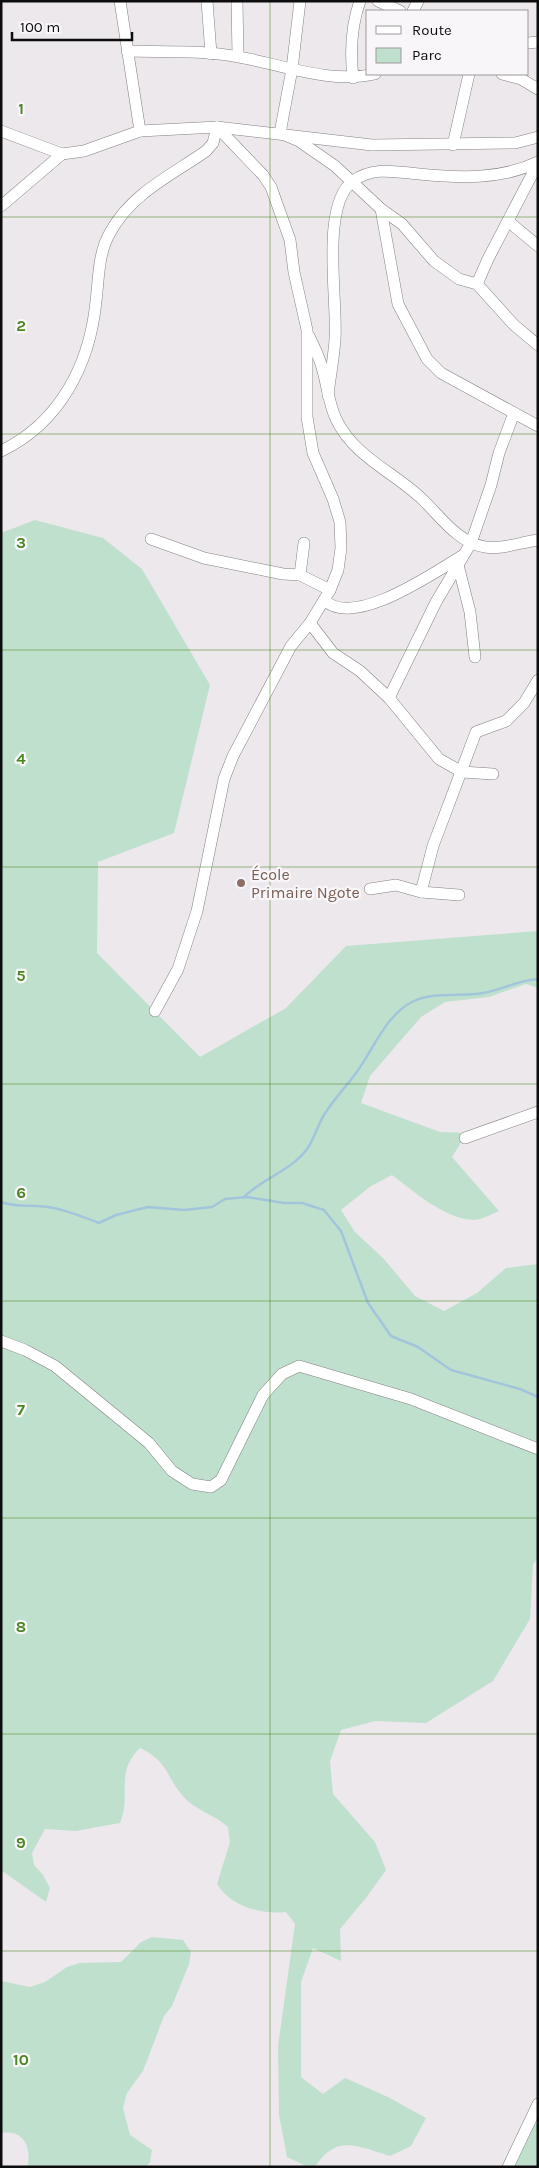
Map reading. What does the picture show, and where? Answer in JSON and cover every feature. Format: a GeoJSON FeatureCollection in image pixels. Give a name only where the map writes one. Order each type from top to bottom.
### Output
{"type":"FeatureCollection","features":[{"type":"Feature","properties":{"kind":"street"},"geometry":{"type":"LineString","coordinates":[[120,1],[140,131]]}},
{"type":"Feature","properties":{"kind":"street"},"geometry":{"type":"LineString","coordinates":[[207,1],[211,54]]}},
{"type":"Feature","properties":{"kind":"street"},"geometry":{"type":"LineString","coordinates":[[237,1],[238,56]]}},
{"type":"Feature","properties":{"kind":"street"},"geometry":{"type":"LineString","coordinates":[[280,133],[292,69],[300,1]]}},
{"type":"Feature","properties":{"kind":"street"},"geometry":{"type":"LineString","coordinates":[[353,78],[350,57],[355,15],[360,1]]}},
{"type":"Feature","properties":{"kind":"street"},"geometry":{"type":"LineString","coordinates":[[378,1],[398,10]]}},
{"type":"Feature","properties":{"kind":"street"},"geometry":{"type":"LineString","coordinates":[[127,51],[238,56],[292,69],[353,78],[370,75]]}},
{"type":"Feature","properties":{"kind":"street"},"geometry":{"type":"LineString","coordinates":[[453,145],[469,75]]}},
{"type":"Feature","properties":{"kind":"street"},"geometry":{"type":"LineString","coordinates":[[506,75],[520,79],[538,89]]}},
{"type":"Feature","properties":{"kind":"street"},"geometry":{"type":"LineString","coordinates":[[217,127],[263,175],[271,187],[290,240],[294,272],[307,330],[321,364],[336,420],[358,449],[376,466],[422,498],[451,529],[471,543],[486,547],[500,547],[538,540]]}},
{"type":"Feature","properties":{"kind":"street"},"geometry":{"type":"LineString","coordinates":[[1,451],[18,444],[56,410],[71,386],[87,351],[93,329],[98,276],[110,232],[126,209],[144,192],[206,151],[213,143],[217,127]]}},
{"type":"Feature","properties":{"kind":"street"},"geometry":{"type":"LineString","coordinates":[[1,131],[62,154],[84,151],[140,131],[217,127],[372,145],[515,143],[538,137]]}},
{"type":"Feature","properties":{"kind":"street"},"geometry":{"type":"LineString","coordinates":[[280,133],[317,153],[381,209],[402,224],[434,262],[459,279],[477,284],[514,325],[538,345]]}},
{"type":"Feature","properties":{"kind":"street"},"geometry":{"type":"LineString","coordinates":[[2,204],[62,154]]}},
{"type":"Feature","properties":{"kind":"street"},"geometry":{"type":"LineString","coordinates":[[328,395],[335,341],[336,310],[332,262],[335,214],[341,196],[351,182],[366,174],[383,170],[471,178],[522,170],[538,163]]}},
{"type":"Feature","properties":{"kind":"street"},"geometry":{"type":"LineString","coordinates":[[477,284],[538,163]]}},
{"type":"Feature","properties":{"kind":"street"},"geometry":{"type":"LineString","coordinates":[[381,209],[398,304],[427,359],[441,372],[538,426]]}},
{"type":"Feature","properties":{"kind":"street"},"geometry":{"type":"LineString","coordinates":[[508,221],[538,246]]}},
{"type":"Feature","properties":{"kind":"street"},"geometry":{"type":"LineString","coordinates":[[155,1011],[178,969],[197,911],[224,779],[233,756],[290,646],[310,623],[327,595],[338,570],[341,548],[340,522],[313,453],[307,417],[307,330]]}},
{"type":"Feature","properties":{"kind":"street"},"geometry":{"type":"LineString","coordinates":[[389,698],[436,602],[471,543],[491,485],[498,453],[514,413]]}},
{"type":"Feature","properties":{"kind":"street"},"geometry":{"type":"LineString","coordinates":[[151,539],[204,558],[273,572],[300,575],[327,595],[333,607],[342,608],[358,608],[377,602],[461,560]]}},
{"type":"Feature","properties":{"kind":"street"},"geometry":{"type":"LineString","coordinates":[[300,575],[304,543]]}},
{"type":"Feature","properties":{"kind":"street"},"geometry":{"type":"LineString","coordinates":[[461,560],[475,657]]}},
{"type":"Feature","properties":{"kind":"street"},"geometry":{"type":"LineString","coordinates":[[310,623],[333,653],[360,671],[389,698],[439,759],[462,772],[493,774]]}},
{"type":"Feature","properties":{"kind":"street"},"geometry":{"type":"LineString","coordinates":[[421,892],[433,846],[476,732],[506,721],[524,704],[538,680]]}},
{"type":"Feature","properties":{"kind":"street"},"geometry":{"type":"LineString","coordinates":[[370,889],[396,885],[421,892],[459,895]]}},
{"type":"Feature","properties":{"kind":"street"},"geometry":{"type":"LineString","coordinates":[[465,1138],[538,1112]]}},
{"type":"Feature","properties":{"kind":"street"},"geometry":{"type":"LineString","coordinates":[[1,1342],[25,1350],[55,1366],[149,1443],[172,1471],[192,1484],[211,1487],[222,1480],[263,1395],[282,1374],[299,1366],[411,1398],[538,1449]]}},
{"type":"Feature","properties":{"kind":"street"},"geometry":{"type":"LineString","coordinates":[[508,2167],[538,2104]]}},
{"type":"Feature","properties":{"kind":"green space"},"geometry":{"type":"Polygon","coordinates":[[[35,520],[103,538],[142,569],[210,685],[174,833],[98,862],[97,953],[200,1057],[286,1008],[346,946],[538,931],[538,988],[526,984],[489,997],[445,1002],[421,1017],[370,1076],[361,1103],[440,1132],[467,1133],[452,1157],[499,1211],[476,1220],[451,1215],[430,1203],[392,1175],[371,1186],[341,1210],[355,1232],[383,1258],[415,1296],[444,1311],[477,1293],[506,1268],[538,1264],[538,1558],[533,1564],[530,1619],[493,1681],[426,1723],[375,1721],[341,1730],[330,1761],[333,1794],[375,1842],[386,1870],[340,1929],[341,1961],[313,1948],[301,1982],[301,2077],[323,2094],[345,2078],[388,2097],[426,2118],[411,2146],[390,2156],[349,2145],[340,2146],[332,2150],[323,2156],[315,2167],[308,2167],[287,2157],[279,2115],[278,2046],[295,1924],[286,1912],[266,1912],[247,1907],[223,1892],[217,1884],[230,1842],[228,1827],[189,1802],[176,1787],[164,1766],[150,1754],[140,1748],[132,1757],[128,1766],[125,1775],[125,1803],[120,1823],[76,1831],[45,1829],[32,1853],[34,1865],[43,1875],[50,1888],[46,1902],[1,1870],[1,533],[35,520]]]}},
{"type":"Feature","properties":{"kind":"green space"},"geometry":{"type":"Polygon","coordinates":[[[152,1937],[183,1940],[191,1952],[189,1964],[172,2006],[164,2016],[143,2071],[127,2093],[123,2108],[130,2135],[152,2150],[150,2162],[146,2167],[21,2167],[28,2165],[27,2145],[24,2140],[15,2134],[1,2133],[1,1981],[30,1987],[45,1982],[67,1967],[80,1963],[121,1962],[141,1942],[152,1937]]]}},
{"type":"Feature","properties":{"kind":"green space"},"geometry":{"type":"Polygon","coordinates":[[[538,2123],[538,2167],[509,2167],[531,2127],[538,2123]]]}},
{"type":"Feature","properties":{"kind":"waterway"},"geometry":{"type":"LineString","coordinates":[[244,1197],[260,1184],[296,1161],[303,1154],[328,1109],[356,1073],[387,1024],[403,1008],[420,999],[438,995],[483,993],[524,981],[538,979]]}},
{"type":"Feature","properties":{"kind":"waterway"},"geometry":{"type":"LineString","coordinates":[[1,1202],[53,1208],[99,1223],[116,1215],[148,1207],[184,1210],[212,1207],[225,1199],[247,1197],[284,1203],[302,1203],[324,1210],[341,1231],[368,1303],[391,1336],[418,1347],[451,1370],[520,1389],[538,1397]]}},
{"type":"Feature","properties":{"kind":"place","name":"École Primaire Ngote"},"geometry":{"type":"Point","coordinates":[241,883]}}]}
